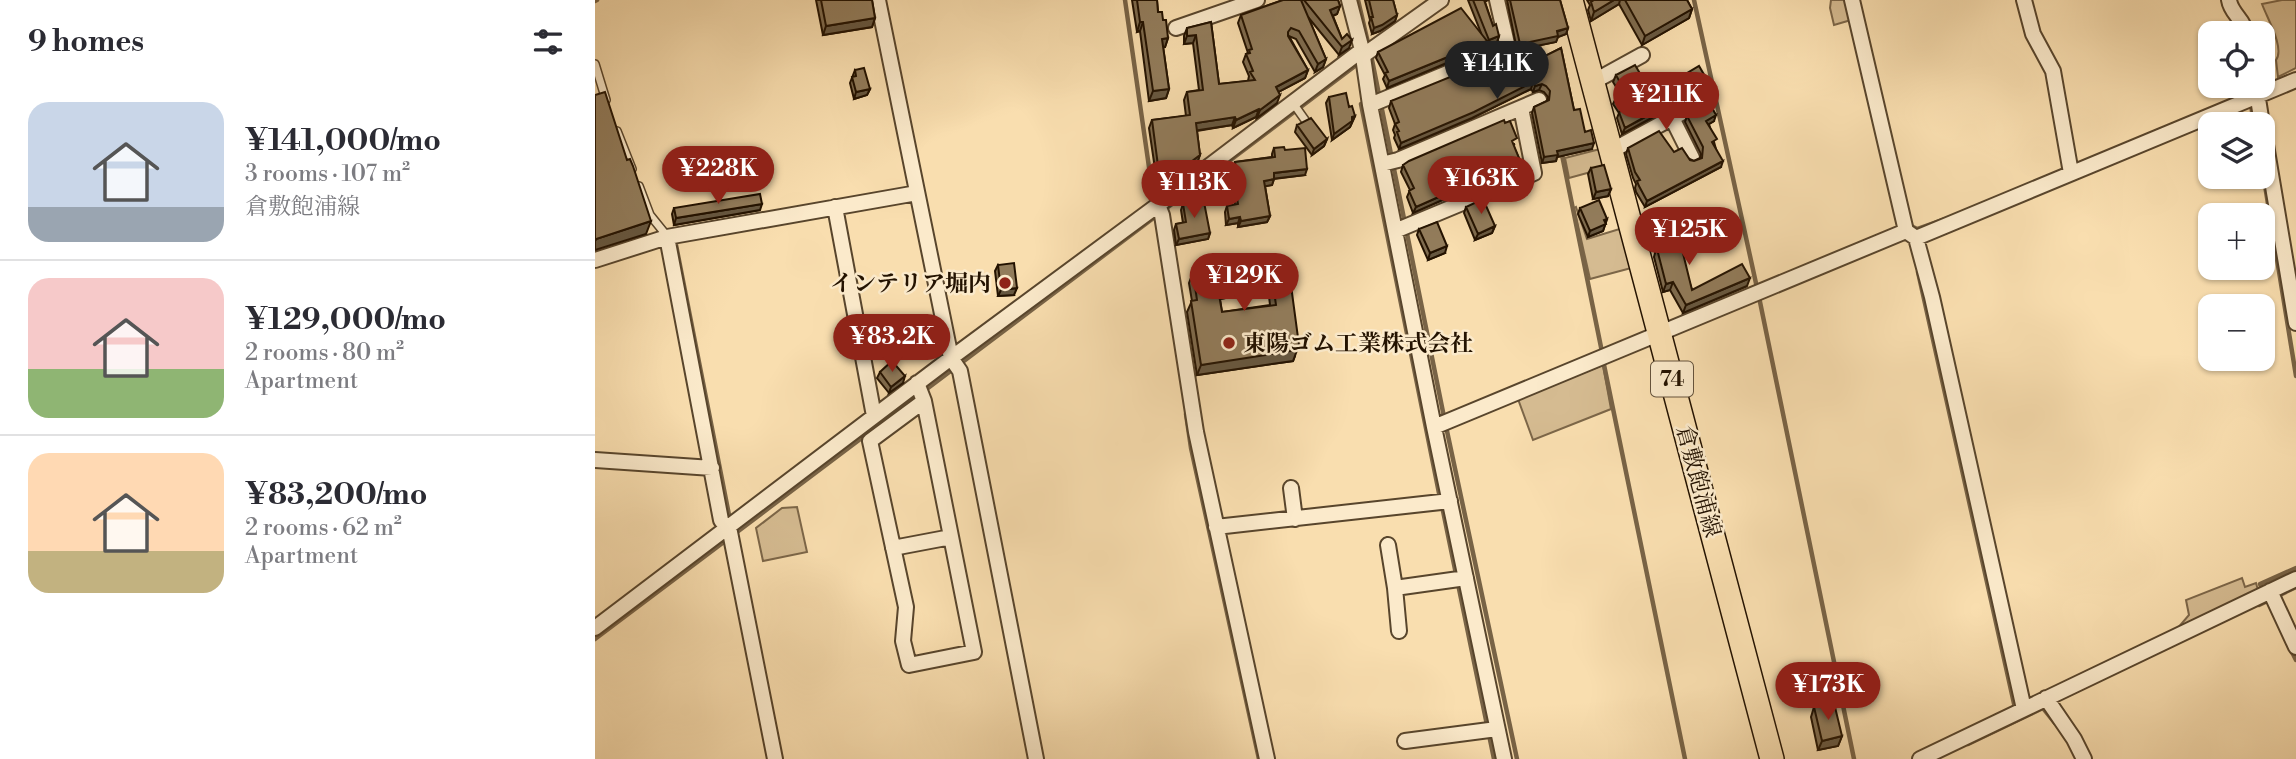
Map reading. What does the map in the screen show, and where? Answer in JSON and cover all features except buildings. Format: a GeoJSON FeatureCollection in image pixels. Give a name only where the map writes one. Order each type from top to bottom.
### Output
{"type":"FeatureCollection","features":[{"type":"Feature","properties":{"kind":"main road","name":"倉敷飽浦線"},"geometry":{"type":"LineString","coordinates":[[1573,1],[1772,759]]}},
{"type":"Feature","properties":{"kind":"street"},"geometry":{"type":"LineString","coordinates":[[878,0],[916,193],[955,364],[1036,759]]}},
{"type":"Feature","properties":{"kind":"street"},"geometry":{"type":"LineString","coordinates":[[1176,28],[1257,0]]}},
{"type":"Feature","properties":{"kind":"street"},"geometry":{"type":"LineString","coordinates":[[1349,0],[1366,52],[1390,162],[1441,424],[1444,501],[1492,730],[1504,759]]}},
{"type":"Feature","properties":{"kind":"street"},"geometry":{"type":"LineString","coordinates":[[921,393],[974,652],[909,665],[903,641],[906,607],[870,441],[921,393],[955,364],[1156,210],[1298,111],[1313,81],[1366,52],[1441,0]]}},
{"type":"Feature","properties":{"kind":"street"},"geometry":{"type":"LineString","coordinates":[[1377,103],[1507,48],[1497,0]]}},
{"type":"Feature","properties":{"kind":"street"},"geometry":{"type":"LineString","coordinates":[[1852,0],[1911,234],[1932,297],[2024,709]]}},
{"type":"Feature","properties":{"kind":"street"},"geometry":{"type":"LineString","coordinates":[[2024,0],[2033,34],[2053,71],[2071,169]]}},
{"type":"Feature","properties":{"kind":"street"},"geometry":{"type":"LineString","coordinates":[[1593,82],[1642,55]]}},
{"type":"Feature","properties":{"kind":"street"},"geometry":{"type":"LineString","coordinates":[[2275,88],[2296,80]]}},
{"type":"Feature","properties":{"kind":"street"},"geometry":{"type":"LineString","coordinates":[[1441,424],[1758,291],[1911,234],[2248,98]]}},
{"type":"Feature","properties":{"kind":"street"},"geometry":{"type":"LineString","coordinates":[[1390,162],[1539,100]]}},
{"type":"Feature","properties":{"kind":"street"},"geometry":{"type":"LineString","coordinates":[[1611,151],[1695,106]]}},
{"type":"Feature","properties":{"kind":"street"},"geometry":{"type":"LineString","coordinates":[[1402,228],[1534,173],[1521,108]]}},
{"type":"Feature","properties":{"kind":"street"},"geometry":{"type":"LineString","coordinates":[[1672,118],[1692,158]]}},
{"type":"Feature","properties":{"kind":"street"},"geometry":{"type":"LineString","coordinates":[[2274,189],[2296,319]]}},
{"type":"Feature","properties":{"kind":"street"},"geometry":{"type":"LineString","coordinates":[[595,260],[667,237],[916,193]]}},
{"type":"Feature","properties":{"kind":"street"},"geometry":{"type":"LineString","coordinates":[[835,207],[874,416]]}},
{"type":"Feature","properties":{"kind":"street"},"geometry":{"type":"LineString","coordinates":[[1156,210],[1196,432],[1267,759]]}},
{"type":"Feature","properties":{"kind":"street"},"geometry":{"type":"LineString","coordinates":[[667,237],[721,520],[730,534],[775,759]]}},
{"type":"Feature","properties":{"kind":"street"},"geometry":{"type":"LineString","coordinates":[[595,628],[730,534],[874,416],[921,393]]}},
{"type":"Feature","properties":{"kind":"street"},"geometry":{"type":"LineString","coordinates":[[595,460],[712,468]]}},
{"type":"Feature","properties":{"kind":"street"},"geometry":{"type":"LineString","coordinates":[[1291,488],[1295,519]]}},
{"type":"Feature","properties":{"kind":"street"},"geometry":{"type":"LineString","coordinates":[[1216,527],[1444,501]]}},
{"type":"Feature","properties":{"kind":"street"},"geometry":{"type":"LineString","coordinates":[[894,548],[951,537]]}},
{"type":"Feature","properties":{"kind":"street"},"geometry":{"type":"LineString","coordinates":[[1388,545],[1399,631]]}},
{"type":"Feature","properties":{"kind":"street"},"geometry":{"type":"LineString","coordinates":[[1395,588],[1460,579]]}},
{"type":"Feature","properties":{"kind":"street"},"geometry":{"type":"LineString","coordinates":[[1920,759],[1939,755],[2024,709],[2049,702],[2269,595],[2296,579]]}},
{"type":"Feature","properties":{"kind":"street"},"geometry":{"type":"LineString","coordinates":[[2269,595],[2296,647]]}},
{"type":"Feature","properties":{"kind":"street"},"geometry":{"type":"LineString","coordinates":[[2049,702],[2084,759]]}},
{"type":"Feature","properties":{"kind":"street"},"geometry":{"type":"LineString","coordinates":[[1405,741],[1492,730]]}},
{"type":"Feature","properties":{"kind":"lane"},"geometry":{"type":"LineString","coordinates":[[595,64],[611,114]]}},
{"type":"Feature","properties":{"kind":"lane"},"geometry":{"type":"LineString","coordinates":[[615,127],[650,215],[667,237]]}},
{"type":"Feature","properties":{"kind":"shaded area"},"geometry":{"type":"Polygon","coordinates":[[[1831,0],[1846,0],[1851,20],[1834,25],[1831,0]]]}},
{"type":"Feature","properties":{"kind":"shaded area"},"geometry":{"type":"Polygon","coordinates":[[[2296,0],[2296,68],[2278,77],[2275,21],[2269,21],[2262,4],[2296,0]]]}},
{"type":"Feature","properties":{"kind":"shaded area"},"geometry":{"type":"Polygon","coordinates":[[[1604,148],[1609,167],[1569,178],[1565,158],[1604,148]]]}},
{"type":"Feature","properties":{"kind":"shaded area"},"geometry":{"type":"Polygon","coordinates":[[[1576,207],[1587,239],[1626,227],[1635,267],[1590,279],[1574,208],[1576,207]]]}},
{"type":"Feature","properties":{"kind":"shaded area"},"geometry":{"type":"Polygon","coordinates":[[[1603,365],[1611,409],[1533,440],[1518,399],[1603,365]]]}},
{"type":"Feature","properties":{"kind":"shaded area"},"geometry":{"type":"Polygon","coordinates":[[[797,507],[807,552],[763,561],[756,528],[782,508],[797,507]]]}},
{"type":"Feature","properties":{"kind":"shaded area"},"geometry":{"type":"Polygon","coordinates":[[[2242,578],[2245,587],[2256,583],[2258,590],[2177,629],[2189,615],[2186,600],[2242,578]]]}},
{"type":"Feature","properties":{"kind":"waterway"},"geometry":{"type":"LineString","coordinates":[[1125,0],[1153,195],[1151,204]]}},
{"type":"Feature","properties":{"kind":"waterway"},"geometry":{"type":"LineString","coordinates":[[1358,0],[1369,47]]}},
{"type":"Feature","properties":{"kind":"waterway"},"geometry":{"type":"LineString","coordinates":[[1694,0],[1759,297],[1854,759]]}},
{"type":"Feature","properties":{"kind":"waterway"},"geometry":{"type":"LineString","coordinates":[[1538,41],[1543,63]]}},
{"type":"Feature","properties":{"kind":"waterway"},"geometry":{"type":"LineString","coordinates":[[1371,55],[1517,759]]}},
{"type":"Feature","properties":{"kind":"waterway"},"geometry":{"type":"LineString","coordinates":[[595,639],[1355,66]]}},
{"type":"Feature","properties":{"kind":"waterway"},"geometry":{"type":"LineString","coordinates":[[2250,98],[2252,112]]}},
{"type":"Feature","properties":{"kind":"waterway"},"geometry":{"type":"LineString","coordinates":[[1361,104],[1440,498]]}},
{"type":"Feature","properties":{"kind":"waterway"},"geometry":{"type":"LineString","coordinates":[[1561,150],[1602,352]]}},
{"type":"Feature","properties":{"kind":"waterway"},"geometry":{"type":"LineString","coordinates":[[2266,189],[2296,376]]}},
{"type":"Feature","properties":{"kind":"waterway"},"geometry":{"type":"LineString","coordinates":[[1911,226],[1917,229],[1945,219]]}},
{"type":"Feature","properties":{"kind":"waterway"},"geometry":{"type":"LineString","coordinates":[[676,245],[729,515]]}},
{"type":"Feature","properties":{"kind":"waterway"},"geometry":{"type":"LineString","coordinates":[[1918,272],[2015,708]]}},
{"type":"Feature","properties":{"kind":"waterway"},"geometry":{"type":"LineString","coordinates":[[1603,360],[1685,759]]}},
{"type":"Feature","properties":{"kind":"waterway"},"geometry":{"type":"LineString","coordinates":[[1186,414],[1191,448],[1259,759]]}},
{"type":"Feature","properties":{"kind":"waterway"},"geometry":{"type":"LineString","coordinates":[[1442,506],[1494,759]]}},
{"type":"Feature","properties":{"kind":"waterway"},"geometry":{"type":"LineString","coordinates":[[2264,593],[2260,584],[2296,568]]}},
{"type":"Feature","properties":{"kind":"waterway"},"geometry":{"type":"LineString","coordinates":[[2259,605],[2296,587]]}},
{"type":"Feature","properties":{"kind":"waterway"},"geometry":{"type":"LineString","coordinates":[[2290,648],[2296,660]]}},
{"type":"Feature","properties":{"kind":"waterway"},"geometry":{"type":"LineString","coordinates":[[1968,744],[2049,705]]}},
{"type":"Feature","properties":{"kind":"waterway"},"geometry":{"type":"LineString","coordinates":[[2043,708],[2055,723]]}},
{"type":"Feature","properties":{"kind":"place","name":"インテリア堀内"},"geometry":{"type":"Point","coordinates":[1005,283]}},
{"type":"Feature","properties":{"kind":"place","name":"東陽ゴム工業株式会社"},"geometry":{"type":"Point","coordinates":[1229,343]}}]}
